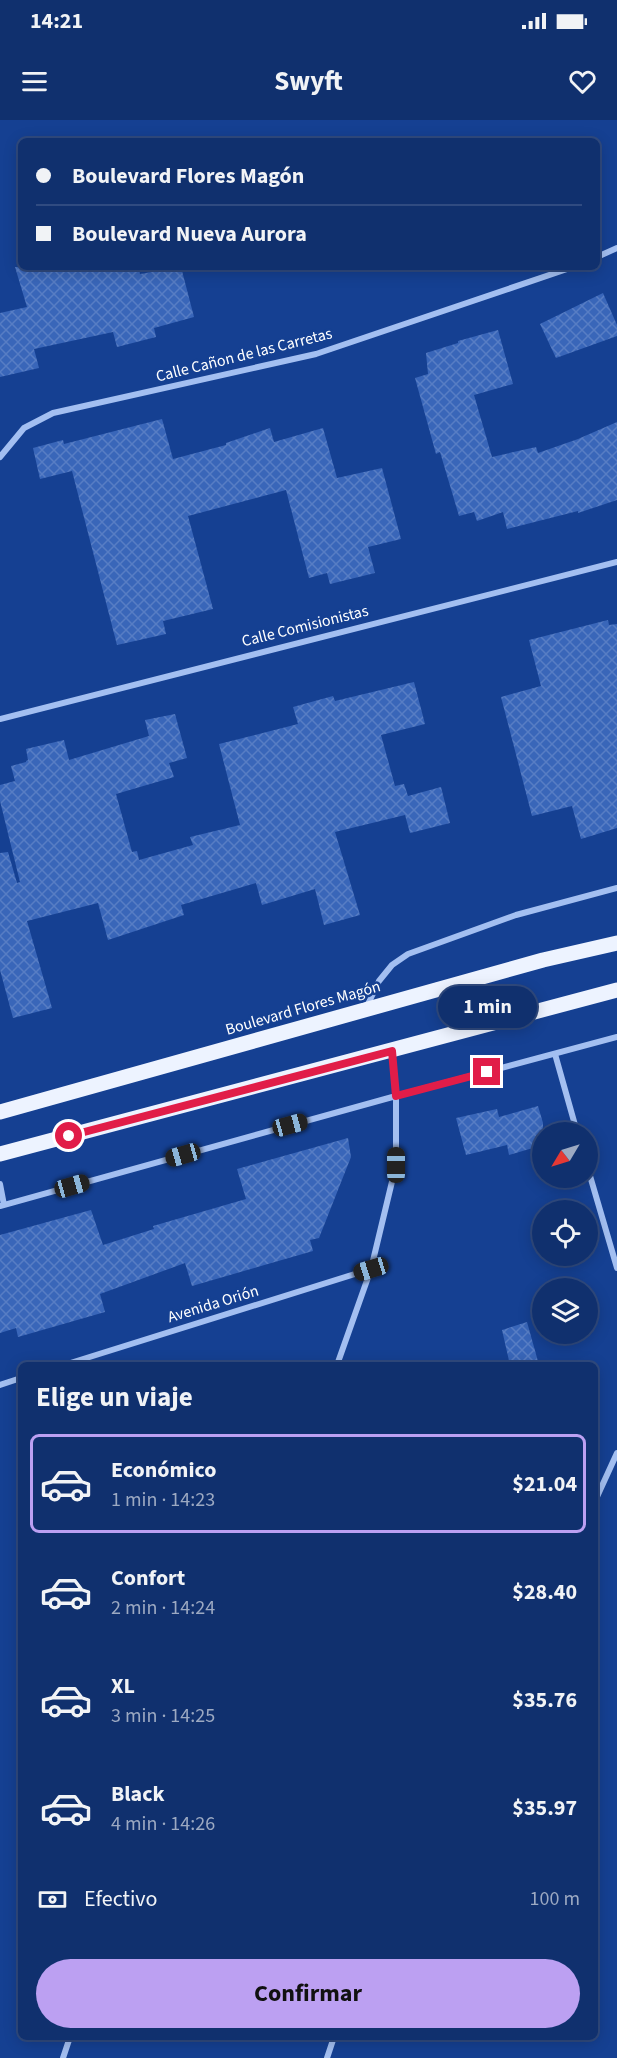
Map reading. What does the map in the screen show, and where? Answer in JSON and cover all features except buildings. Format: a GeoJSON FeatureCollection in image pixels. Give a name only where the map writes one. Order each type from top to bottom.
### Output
{"type":"FeatureCollection","features":[{"type":"Feature","properties":{"kind":"main road","name":"Boulevard Flores Magón"},"geometry":{"type":"LineString","coordinates":[[0,1112],[543,960],[617,943]]}},
{"type":"Feature","properties":{"kind":"main road"},"geometry":{"type":"LineString","coordinates":[[0,1155],[617,990]]}},
{"type":"Feature","properties":{"kind":"street"},"geometry":{"type":"LineString","coordinates":[[600,255],[617,248]]}},
{"type":"Feature","properties":{"kind":"street","name":"Calle Cañon de las Carretas"},"geometry":{"type":"LineString","coordinates":[[0,457],[24,428],[53,413],[316,354],[564,270]]}},
{"type":"Feature","properties":{"kind":"street","name":"Calle Comisionistas"},"geometry":{"type":"LineString","coordinates":[[0,718],[617,562]]}},
{"type":"Feature","properties":{"kind":"street"},"geometry":{"type":"LineString","coordinates":[[366,1010],[379,981],[392,965],[408,954],[516,915],[617,888]]}},
{"type":"Feature","properties":{"kind":"street"},"geometry":{"type":"LineString","coordinates":[[0,1184],[2,1205],[617,1037]]}},
{"type":"Feature","properties":{"kind":"street"},"geometry":{"type":"LineString","coordinates":[[338,1362],[371,1269],[396,1165],[396,1096],[392,1051]]}},
{"type":"Feature","properties":{"kind":"street"},"geometry":{"type":"LineString","coordinates":[[555,1054],[575,1122]]}},
{"type":"Feature","properties":{"kind":"street"},"geometry":{"type":"LineString","coordinates":[[594,1188],[617,1268]]}},
{"type":"Feature","properties":{"kind":"street","name":"Avenida Orión"},"geometry":{"type":"LineString","coordinates":[[74,1362],[371,1269]]}},
{"type":"Feature","properties":{"kind":"street"},"geometry":{"type":"LineString","coordinates":[[0,1385],[18,1379]]}},
{"type":"Feature","properties":{"kind":"street"},"geometry":{"type":"LineString","coordinates":[[598,1495],[617,1453]]}},
{"type":"Feature","properties":{"kind":"street"},"geometry":{"type":"LineString","coordinates":[[63,2058],[69,2040]]}},
{"type":"Feature","properties":{"kind":"street"},"geometry":{"type":"LineString","coordinates":[[327,2058],[333,2040]]}},
{"type":"Feature","properties":{"kind":"route"},"geometry":{"type":"LineString","coordinates":[[69,1136],[392,1051],[396,1096],[487,1072]]}}]}
